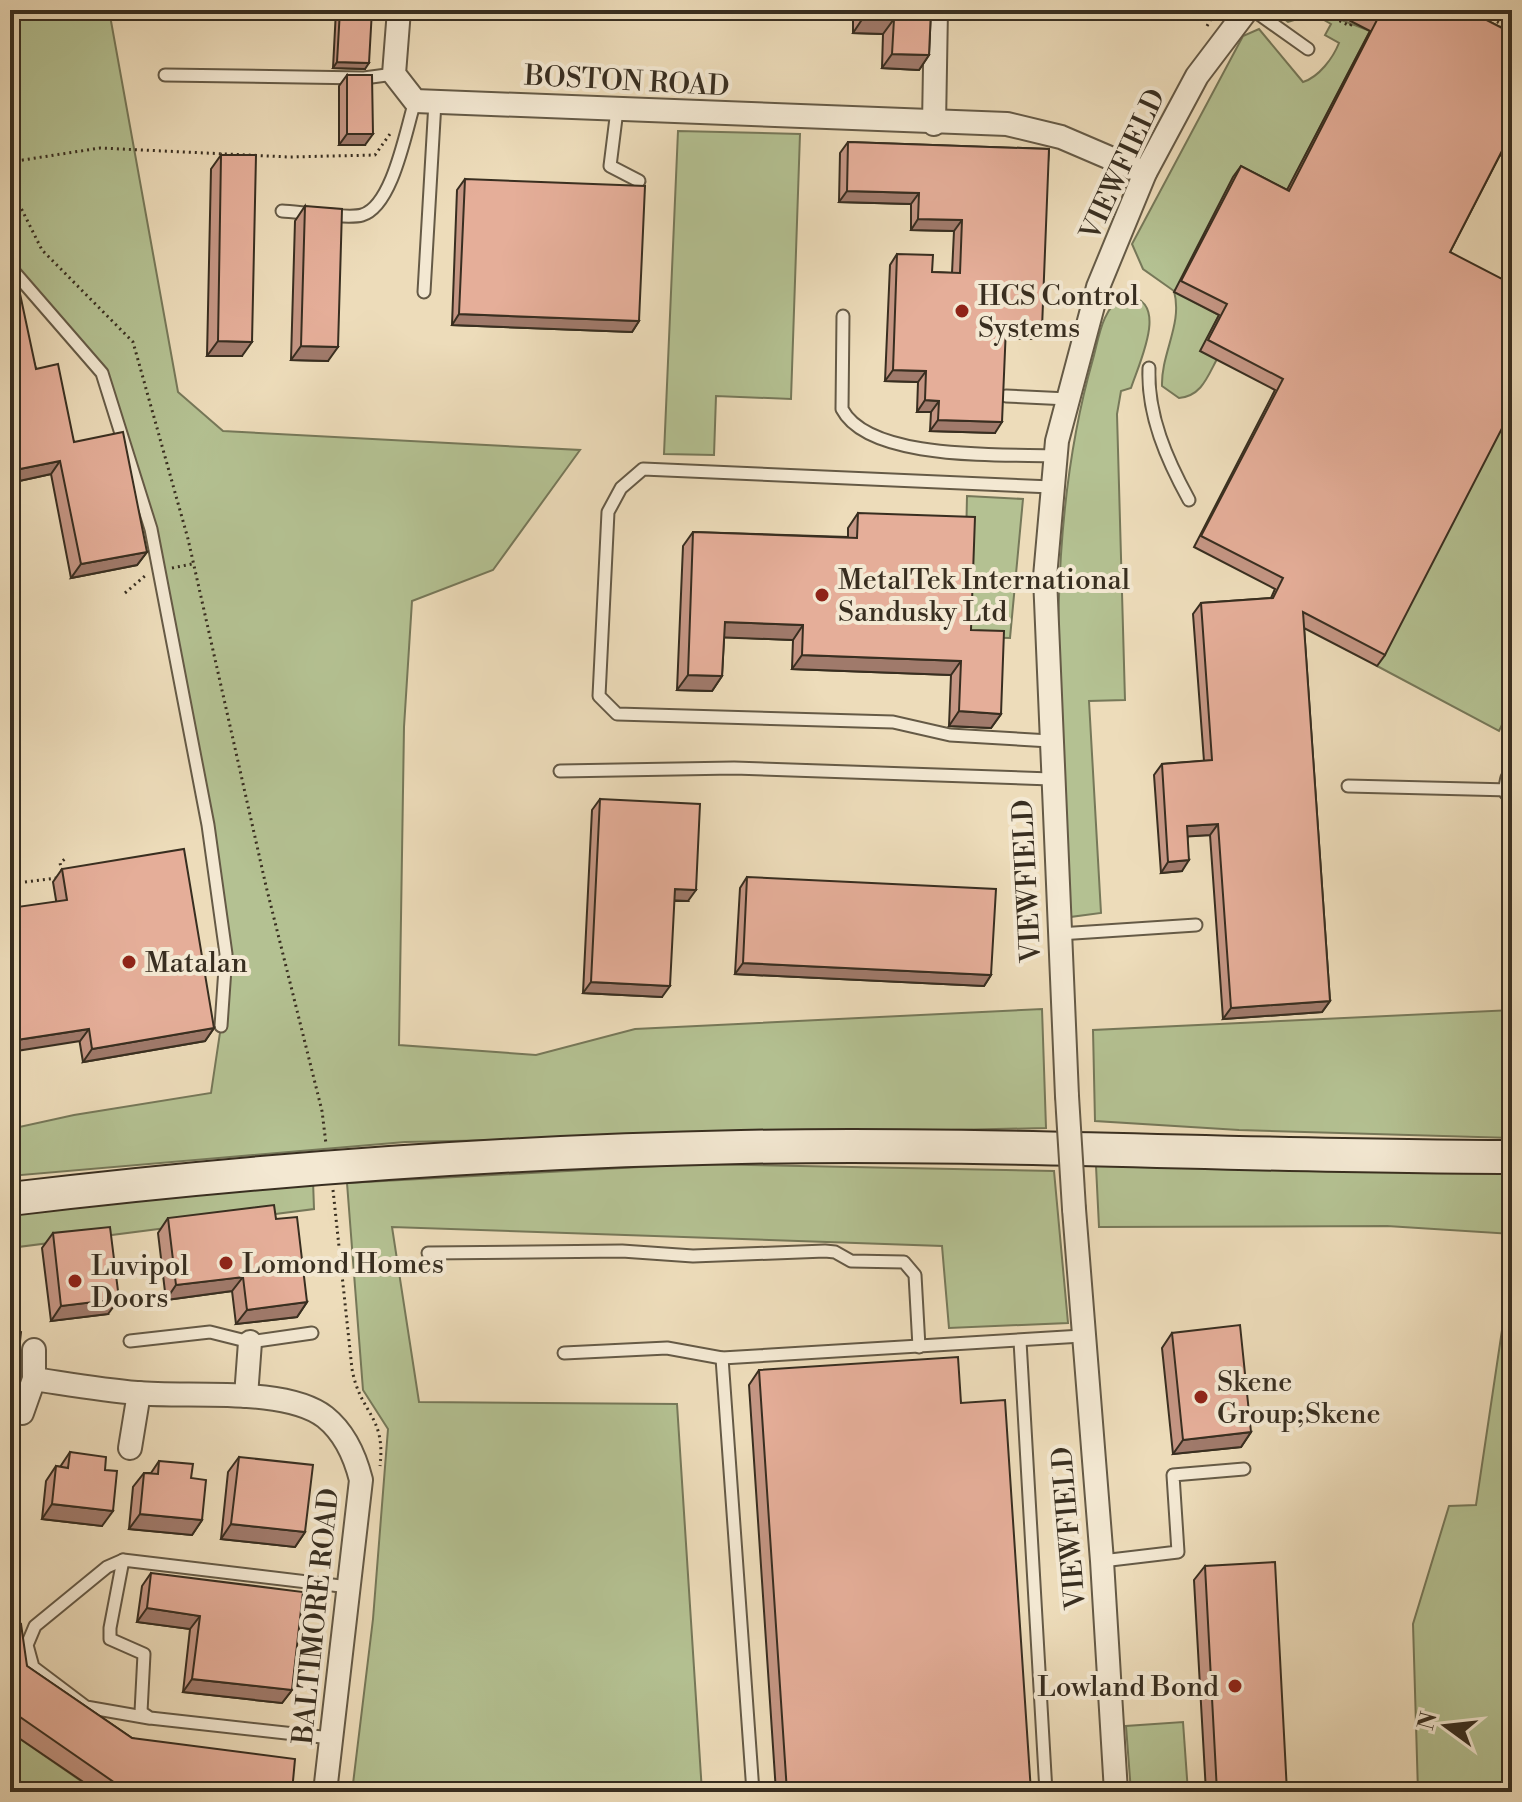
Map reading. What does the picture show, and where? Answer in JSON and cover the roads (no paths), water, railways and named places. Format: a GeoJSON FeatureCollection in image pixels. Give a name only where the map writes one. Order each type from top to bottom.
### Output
{"type":"FeatureCollection","features":[{"type":"Feature","properties":{"kind":"main road"},"geometry":{"type":"LineString","coordinates":[[10,1199],[303,1167],[616,1151],[1030,1147],[1512,1157]]}},
{"type":"Feature","properties":{"kind":"street"},"geometry":{"type":"LineString","coordinates":[[399,10],[394,74],[425,101]]}},
{"type":"Feature","properties":{"kind":"street"},"geometry":{"type":"LineString","coordinates":[[934,124],[936,10]]}},
{"type":"Feature","properties":{"kind":"street","name":"VIEWFIELD"},"geometry":{"type":"LineString","coordinates":[[1116,1792],[1067,1096],[1051,779],[1045,577],[1055,456],[1098,287],[1145,173],[1197,76],[1247,10]]}},
{"type":"Feature","properties":{"kind":"street","name":"BOSTON ROAD"},"geometry":{"type":"LineString","coordinates":[[425,101],[934,124],[1007,124],[1061,137],[1145,173]]}},
{"type":"Feature","properties":{"kind":"street"},"geometry":{"type":"LineString","coordinates":[[246,1396],[250,1342]]}},
{"type":"Feature","properties":{"kind":"street"},"geometry":{"type":"LineString","coordinates":[[22,1413],[34,1379],[34,1350]]}},
{"type":"Feature","properties":{"kind":"street","name":"BALTIMORE ROAD"},"geometry":{"type":"LineString","coordinates":[[34,1379],[139,1393],[246,1396],[294,1404],[324,1416],[343,1437],[356,1459],[361,1480],[325,1792]]}},
{"type":"Feature","properties":{"kind":"street"},"geometry":{"type":"LineString","coordinates":[[130,1448],[139,1393]]}},
{"type":"Feature","properties":{"kind":"lane"},"geometry":{"type":"LineString","coordinates":[[1253,10],[1308,49]]}},
{"type":"Feature","properties":{"kind":"lane"},"geometry":{"type":"LineString","coordinates":[[165,75],[364,78],[394,74]]}},
{"type":"Feature","properties":{"kind":"lane"},"geometry":{"type":"LineString","coordinates":[[282,211],[363,215],[379,203],[395,176],[400,145],[425,101]]}},
{"type":"Feature","properties":{"kind":"lane"},"geometry":{"type":"LineString","coordinates":[[424,292],[425,101]]}},
{"type":"Feature","properties":{"kind":"lane"},"geometry":{"type":"LineString","coordinates":[[617,110],[610,166],[639,181]]}},
{"type":"Feature","properties":{"kind":"lane"},"geometry":{"type":"LineString","coordinates":[[10,267],[102,373],[151,529],[208,825],[226,954],[221,1026]]}},
{"type":"Feature","properties":{"kind":"lane"},"geometry":{"type":"LineString","coordinates":[[843,316],[842,409],[846,418],[862,429],[920,451],[1055,456]]}},
{"type":"Feature","properties":{"kind":"lane"},"geometry":{"type":"LineString","coordinates":[[1149,368],[1149,388],[1164,454],[1189,500]]}},
{"type":"Feature","properties":{"kind":"lane"},"geometry":{"type":"LineString","coordinates":[[1006,396],[1068,399]]}},
{"type":"Feature","properties":{"kind":"lane"},"geometry":{"type":"LineString","coordinates":[[1050,741],[950,735],[893,722],[617,714],[599,696],[608,512],[621,488],[643,469],[1052,487]]}},
{"type":"Feature","properties":{"kind":"lane"},"geometry":{"type":"LineString","coordinates":[[560,771],[734,768],[1051,779]]}},
{"type":"Feature","properties":{"kind":"lane"},"geometry":{"type":"LineString","coordinates":[[1348,786],[1511,785]]}},
{"type":"Feature","properties":{"kind":"lane"},"geometry":{"type":"LineString","coordinates":[[1059,934],[1196,925]]}},
{"type":"Feature","properties":{"kind":"lane"},"geometry":{"type":"LineString","coordinates":[[428,1253],[622,1251],[693,1256],[825,1251],[853,1261],[904,1262],[915,1275],[919,1347]]}},
{"type":"Feature","properties":{"kind":"lane"},"geometry":{"type":"LineString","coordinates":[[130,1341],[210,1332],[250,1342],[312,1333]]}},
{"type":"Feature","properties":{"kind":"lane"},"geometry":{"type":"LineString","coordinates":[[564,1353],[676,1348],[722,1358],[1082,1336]]}},
{"type":"Feature","properties":{"kind":"lane"},"geometry":{"type":"LineString","coordinates":[[1020,1341],[1046,1792]]}},
{"type":"Feature","properties":{"kind":"lane"},"geometry":{"type":"LineString","coordinates":[[722,1358],[753,1792]]}},
{"type":"Feature","properties":{"kind":"lane"},"geometry":{"type":"LineString","coordinates":[[1102,1561],[1178,1552],[1173,1475],[1244,1469]]}},
{"type":"Feature","properties":{"kind":"lane"},"geometry":{"type":"LineString","coordinates":[[123,1560],[110,1639],[144,1654],[140,1702],[141,1712],[150,1718]]}},
{"type":"Feature","properties":{"kind":"lane"},"geometry":{"type":"LineString","coordinates":[[331,1738],[150,1718],[86,1707],[33,1667],[27,1645],[35,1626],[107,1567],[123,1560],[349,1587]]}},
{"type":"Feature","properties":{"kind":"place","name":"HCS Control Systems"},"geometry":{"type":"Point","coordinates":[962,311]}},
{"type":"Feature","properties":{"kind":"place","name":"MetalTek International Sandusky Ltd"},"geometry":{"type":"Point","coordinates":[822,595]}},
{"type":"Feature","properties":{"kind":"place","name":"Matalan"},"geometry":{"type":"Point","coordinates":[129,962]}},
{"type":"Feature","properties":{"kind":"place","name":"Lomond Homes"},"geometry":{"type":"Point","coordinates":[226,1263]}},
{"type":"Feature","properties":{"kind":"place","name":"Luvipol Doors"},"geometry":{"type":"Point","coordinates":[75,1281]}},
{"type":"Feature","properties":{"kind":"place","name":"Skene Group;Skene"},"geometry":{"type":"Point","coordinates":[1201,1397]}},
{"type":"Feature","properties":{"kind":"place","name":"Lowland Bond"},"geometry":{"type":"Point","coordinates":[1235,1686]}}]}
